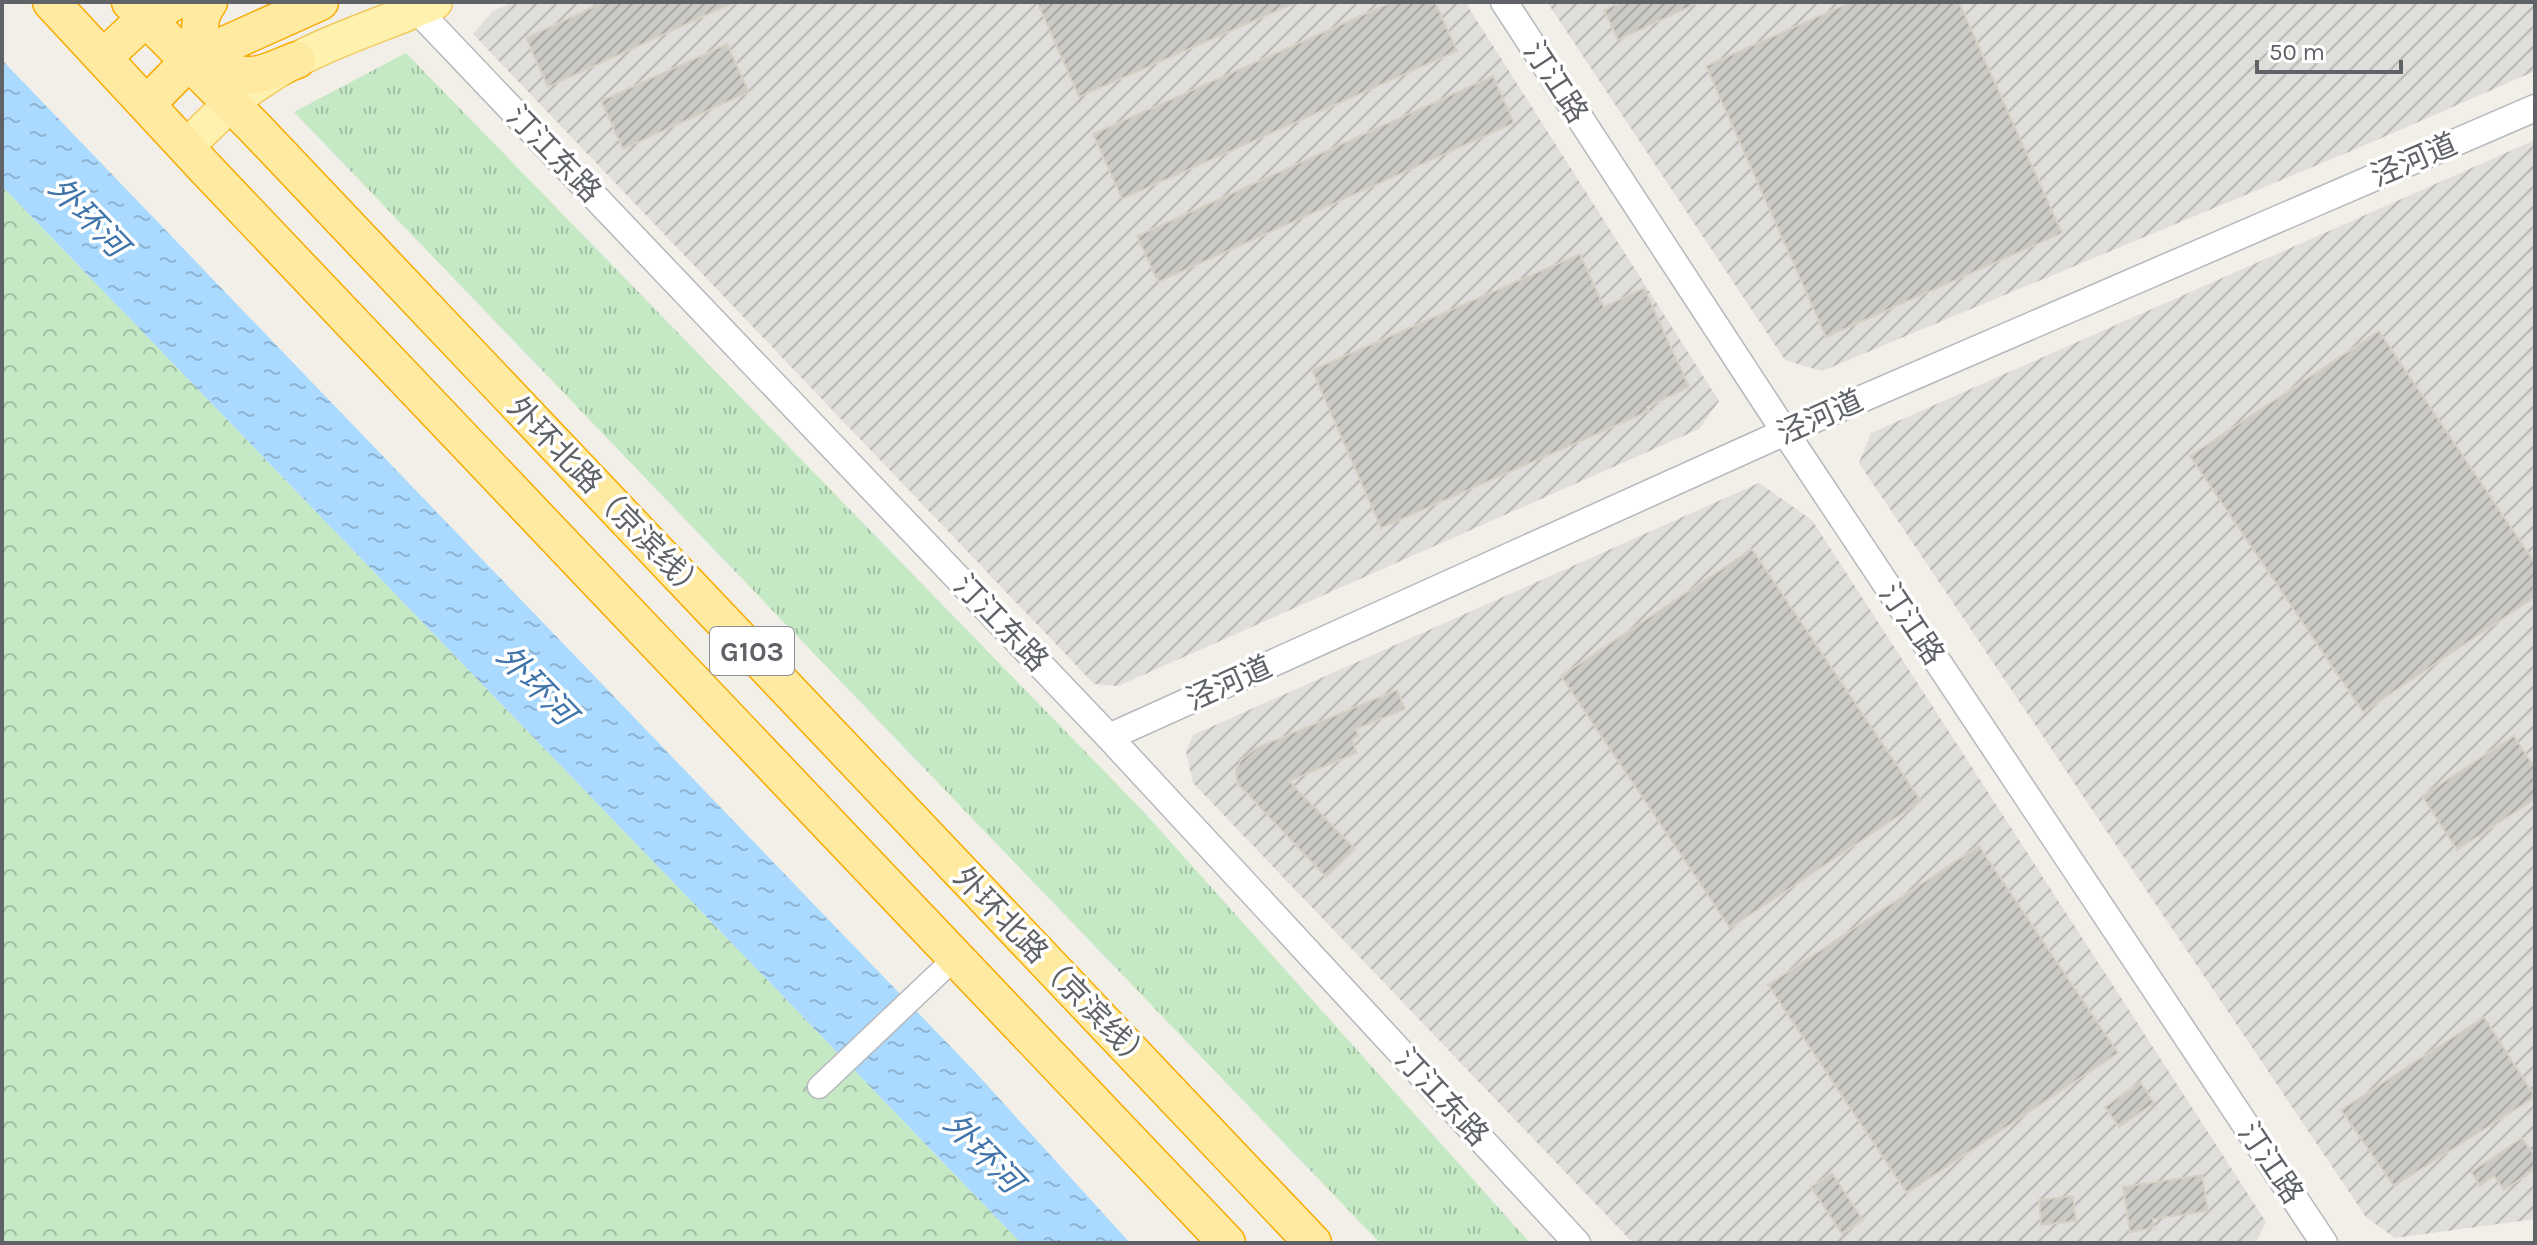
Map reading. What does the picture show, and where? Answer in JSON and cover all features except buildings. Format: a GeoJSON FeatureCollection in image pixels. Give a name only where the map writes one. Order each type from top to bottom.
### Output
{"type":"FeatureCollection","features":[{"type":"Feature","properties":{"kind":"highway"},"geometry":{"type":"LineString","coordinates":[[198,57],[201,15],[209,2]]}},
{"type":"Feature","properties":{"kind":"highway"},"geometry":{"type":"LineString","coordinates":[[147,104],[198,57],[320,2]]}},
{"type":"Feature","properties":{"kind":"highway","name":"外环北路（京滨线）"},"geometry":{"type":"LineString","coordinates":[[66,7],[104,57],[147,104],[1227,1243]]}},
{"type":"Feature","properties":{"kind":"highway"},"geometry":{"type":"LineString","coordinates":[[104,57],[150,7]]}},
{"type":"Feature","properties":{"kind":"highway","name":"外环北路（京滨线）"},"geometry":{"type":"LineString","coordinates":[[150,7],[198,57],[230,105],[1313,1243]]}},
{"type":"Feature","properties":{"kind":"highway"},"geometry":{"type":"LineString","coordinates":[[198,57],[248,75],[257,75],[297,60]]}},
{"type":"Feature","properties":{"kind":"main road"},"geometry":{"type":"LineString","coordinates":[[187,146],[259,82],[297,60],[426,6]]}},
{"type":"Feature","properties":{"kind":"street","name":"汀江路"},"geometry":{"type":"LineString","coordinates":[[1504,2],[1785,432],[2324,1243]]}},
{"type":"Feature","properties":{"kind":"street","name":"汀江东路"},"geometry":{"type":"LineString","coordinates":[[426,6],[1577,1243]]}},
{"type":"Feature","properties":{"kind":"street","name":"泾河道"},"geometry":{"type":"LineString","coordinates":[[1109,737],[1785,432],[2535,108]]}},
{"type":"Feature","properties":{"kind":"street"},"geometry":{"type":"LineString","coordinates":[[819,1087],[956,957]]}},
{"type":"Feature","properties":{"kind":"shaded area"},"geometry":{"type":"Polygon","coordinates":[[[514,2],[1465,2],[1719,401],[1699,429],[1118,686],[1094,684],[473,34],[493,11],[514,2]]]}},
{"type":"Feature","properties":{"kind":"shaded area"},"geometry":{"type":"Polygon","coordinates":[[[1547,2],[2535,2],[2535,71],[2363,146],[1822,371],[1785,360],[1547,2]]]}},
{"type":"Feature","properties":{"kind":"shaded area"},"geometry":{"type":"Polygon","coordinates":[[[2535,140],[2535,1219],[2395,1238],[2366,1217],[1859,463],[1871,433],[2535,140]]]}},
{"type":"Feature","properties":{"kind":"shaded area"},"geometry":{"type":"Polygon","coordinates":[[[1759,483],[1812,520],[2266,1222],[2256,1243],[1633,1243],[1193,783],[1186,752],[1193,735],[1759,483]]]}},
{"type":"Feature","properties":{"kind":"green space"},"geometry":{"type":"Polygon","coordinates":[[[406,53],[1142,810],[1530,1243],[1380,1243],[294,112],[406,53]]]}},
{"type":"Feature","properties":{"kind":"green space"},"geometry":{"type":"Polygon","coordinates":[[[2,186],[1021,1243],[2,1243],[2,186]]]}},
{"type":"Feature","properties":{"kind":"water","name":"外环河"},"geometry":{"type":"Polygon","coordinates":[[[2,60],[976,1073],[1130,1243],[1021,1243],[2,186],[2,60]]]}}]}
